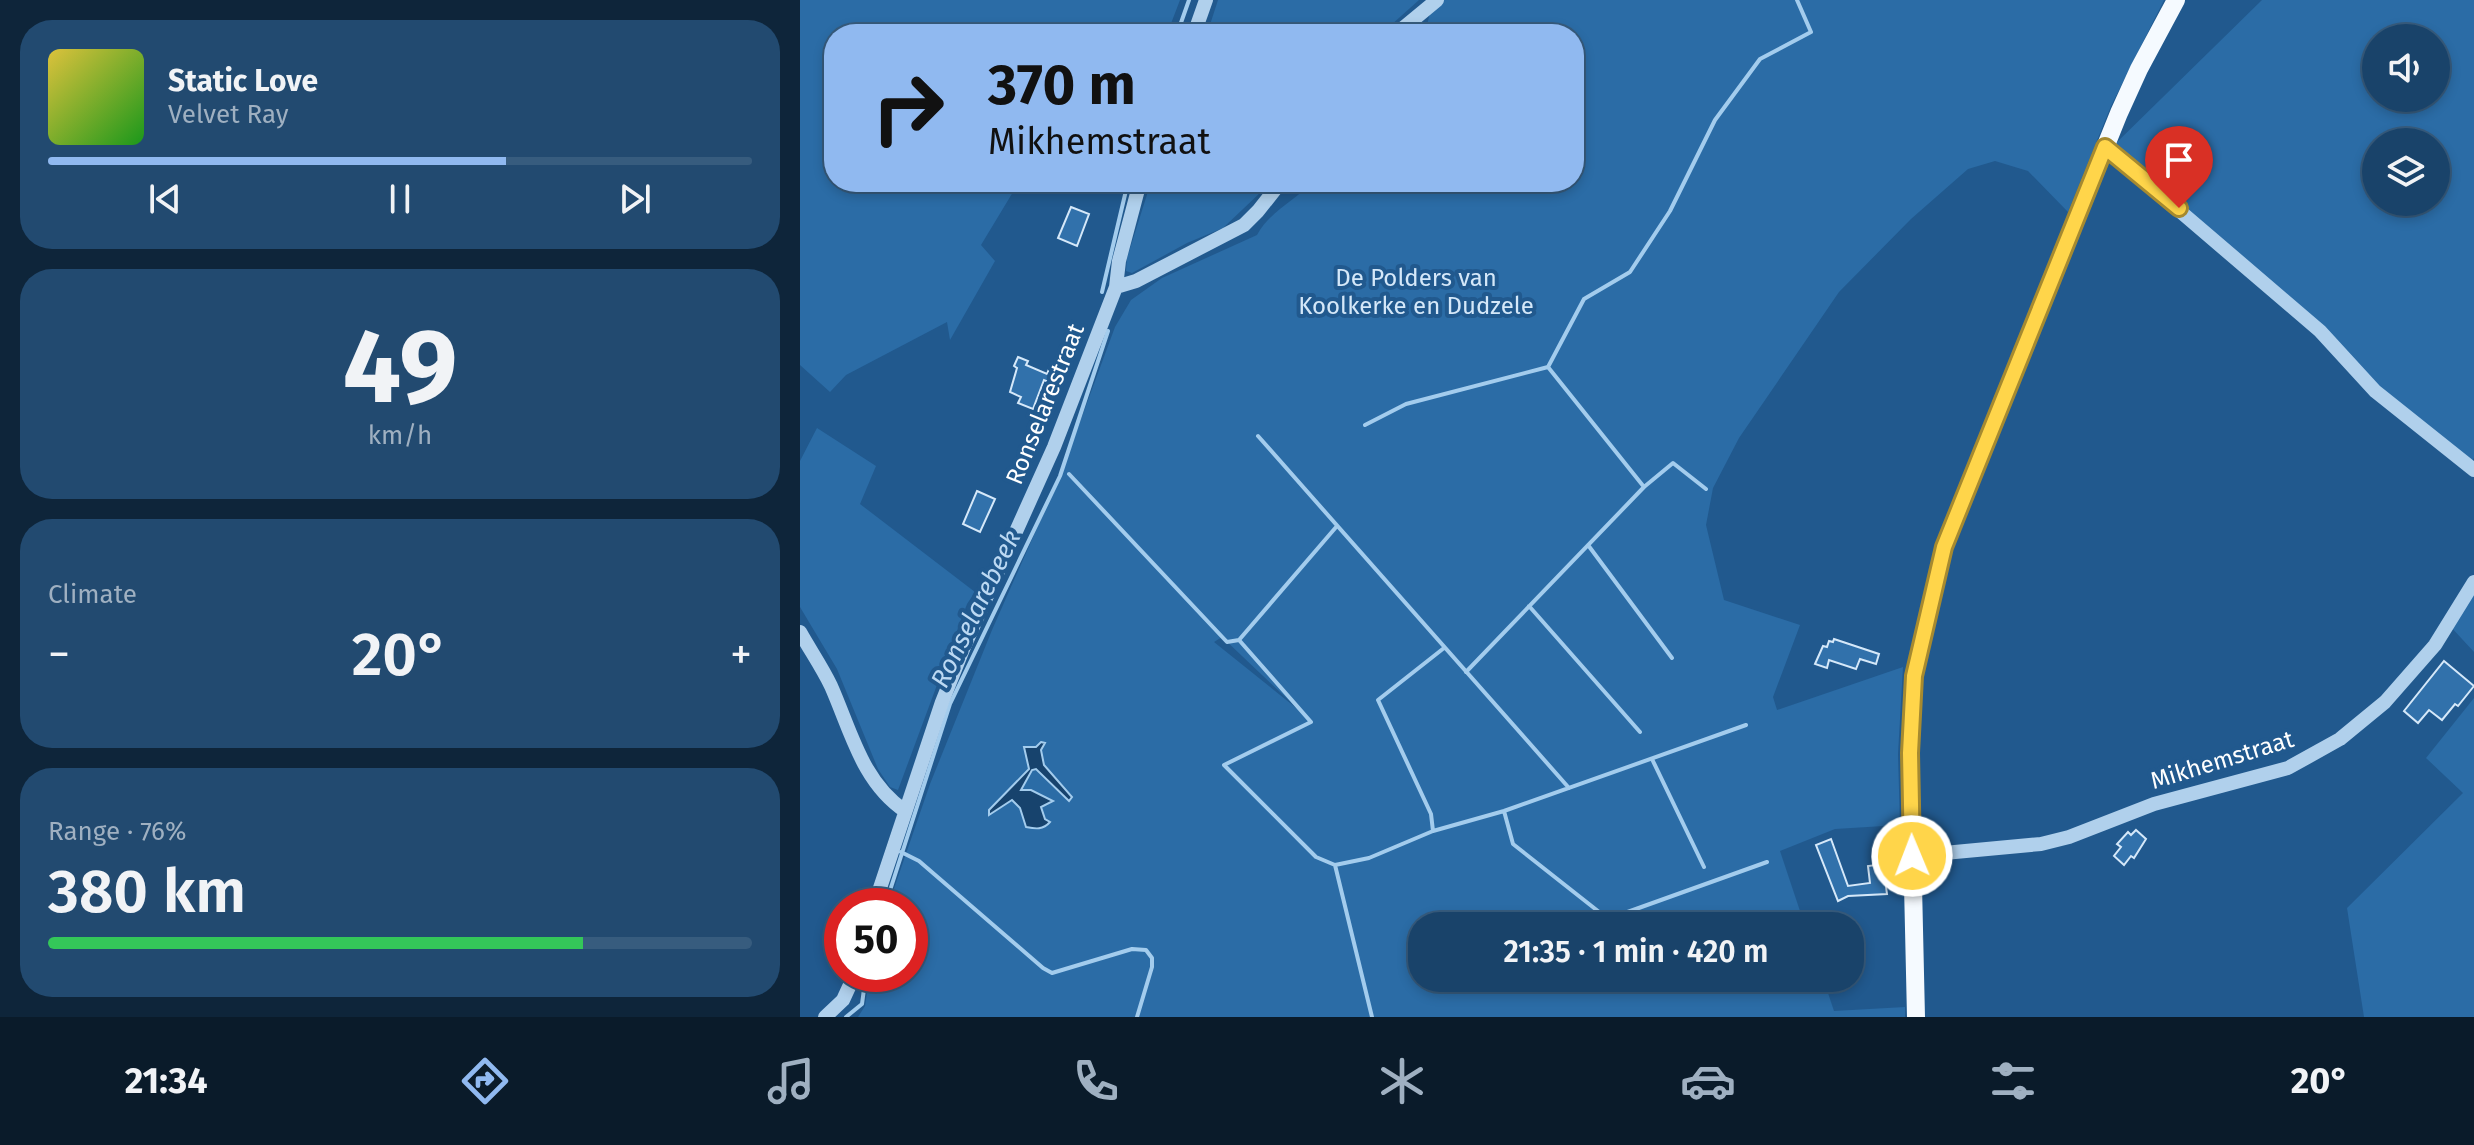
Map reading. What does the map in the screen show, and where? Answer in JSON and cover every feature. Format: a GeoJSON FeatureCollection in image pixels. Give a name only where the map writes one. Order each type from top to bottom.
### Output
{"type":"FeatureCollection","features":[{"type":"Feature","properties":{"kind":"main road"},"geometry":{"type":"LineString","coordinates":[[1916,1017],[1910,753],[1914,676],[1944,547],[2105,147],[2139,69],[2176,0]]}},
{"type":"Feature","properties":{"kind":"street"},"geometry":{"type":"LineString","coordinates":[[1198,24],[1206,0]]}},
{"type":"Feature","properties":{"kind":"street"},"geometry":{"type":"LineString","coordinates":[[1408,24],[1437,0]]}},
{"type":"Feature","properties":{"kind":"street"},"geometry":{"type":"LineString","coordinates":[[2105,147],[2320,331],[2375,391],[2474,470]]}},
{"type":"Feature","properties":{"kind":"street","name":"Ronselarestraat"},"geometry":{"type":"LineString","coordinates":[[880,888],[958,660],[1054,447],[1116,287],[1119,261],[1137,192]]}},
{"type":"Feature","properties":{"kind":"street"},"geometry":{"type":"LineString","coordinates":[[1116,287],[1136,281],[1244,225],[1273,192]]}},
{"type":"Feature","properties":{"kind":"street","name":"Mikhemstraat"},"geometry":{"type":"LineString","coordinates":[[1912,856],[2041,844],[2069,837],[2154,804],[2288,768],[2340,739],[2385,702],[2435,645],[2474,582]]}},
{"type":"Feature","properties":{"kind":"street"},"geometry":{"type":"LineString","coordinates":[[800,632],[829,682],[874,784],[905,811]]}},
{"type":"Feature","properties":{"kind":"street"},"geometry":{"type":"LineString","coordinates":[[825,1017],[843,1000],[847,992]]}},
{"type":"Feature","properties":{"kind":"green space"},"geometry":{"type":"Polygon","coordinates":[[[800,0],[1180,0],[1171,24],[824,24],[824,192],[1013,192],[981,245],[995,261],[950,340],[947,322],[846,375],[830,392],[800,365],[800,0]]]}},
{"type":"Feature","properties":{"kind":"green space"},"geometry":{"type":"Polygon","coordinates":[[[1218,0],[1419,0],[1392,24],[1210,24],[1218,0]]]}},
{"type":"Feature","properties":{"kind":"green space","name":"De Polders van Koolkerke en Dudzele"},"geometry":{"type":"Polygon","coordinates":[[[1441,0],[2164,0],[2111,106],[2068,212],[2028,171],[1995,161],[1968,169],[1911,219],[1839,292],[1739,438],[1713,488],[1706,525],[1724,600],[1800,625],[1773,697],[1777,710],[1903,667],[1898,754],[1900,825],[1835,829],[1780,851],[1800,912],[1408,912],[1408,992],[1828,992],[1834,1011],[1905,1007],[1905,1017],[858,1017],[865,1006],[867,992],[928,992],[928,888],[894,888],[930,784],[992,630],[1060,476],[1115,327],[1131,300],[1162,278],[1257,235],[1268,220],[1301,192],[1584,192],[1584,24],[1427,24],[1431,8],[1441,0]],[[1222,637],[1214,642],[1300,711],[1222,637]]]}},
{"type":"Feature","properties":{"kind":"green space"},"geometry":{"type":"Polygon","coordinates":[[[2262,0],[2474,0],[2474,458],[2470,463],[2391,401],[2112,147],[2262,0]]]}},
{"type":"Feature","properties":{"kind":"green space"},"geometry":{"type":"Polygon","coordinates":[[[1148,192],[1261,192],[1223,228],[1187,243],[1132,273],[1126,271],[1127,258],[1148,192]]]}},
{"type":"Feature","properties":{"kind":"green space"},"geometry":{"type":"Polygon","coordinates":[[[817,428],[876,466],[860,504],[975,592],[967,604],[898,790],[890,787],[878,769],[837,669],[800,607],[800,461],[817,428]]]}},
{"type":"Feature","properties":{"kind":"green space"},"geometry":{"type":"Polygon","coordinates":[[[2474,588],[2474,652],[2450,626],[2474,588]]]}},
{"type":"Feature","properties":{"kind":"green space"},"geometry":{"type":"Polygon","coordinates":[[[2474,698],[2474,1017],[2364,1017],[2347,908],[2463,793],[2426,758],[2474,698]]]}},
{"type":"Feature","properties":{"kind":"shaded area"},"geometry":{"type":"Polygon","coordinates":[[[1041,742],[1045,743],[1041,750],[1044,765],[1072,797],[1069,801],[1036,769],[1032,770],[1021,790],[1031,790],[1053,801],[1041,807],[1045,819],[1050,822],[1047,825],[1026,827],[1020,808],[1012,800],[989,815],[989,810],[1029,769],[1024,747],[1036,747],[1041,742]]]}},
{"type":"Feature","properties":{"kind":"building"},"geometry":{"type":"Polygon","coordinates":[[[1071,207],[1089,214],[1077,246],[1058,238],[1071,207]]]}},
{"type":"Feature","properties":{"kind":"building"},"geometry":{"type":"Polygon","coordinates":[[[1018,357],[1028,361],[1026,365],[1047,374],[1049,369],[1065,374],[1060,387],[1044,380],[1033,409],[1018,403],[1021,397],[1010,392],[1018,357]]]}},
{"type":"Feature","properties":{"kind":"building"},"geometry":{"type":"Polygon","coordinates":[[[977,491],[995,499],[980,532],[963,524],[977,491]]]}},
{"type":"Feature","properties":{"kind":"building"},"geometry":{"type":"Polygon","coordinates":[[[1834,639],[1879,654],[1876,664],[1860,659],[1856,669],[1829,660],[1827,668],[1815,664],[1823,646],[1827,647],[1829,641],[1833,642],[1834,639]]]}},
{"type":"Feature","properties":{"kind":"building"},"geometry":{"type":"Polygon","coordinates":[[[2444,661],[2474,686],[2442,720],[2429,710],[2418,723],[2404,711],[2444,661]]]}},
{"type":"Feature","properties":{"kind":"building"},"geometry":{"type":"Polygon","coordinates":[[[2136,830],[2146,839],[2134,858],[2131,856],[2124,865],[2114,856],[2121,847],[2117,844],[2128,832],[2131,835],[2136,830]]]}},
{"type":"Feature","properties":{"kind":"building"},"geometry":{"type":"Polygon","coordinates":[[[1831,839],[1848,886],[1870,883],[1868,866],[1883,864],[1887,894],[1848,896],[1838,901],[1816,845],[1831,839]]]}},
{"type":"Feature","properties":{"kind":"waterway","name":"Ronselarebeek"},"geometry":{"type":"LineString","coordinates":[[1181,24],[1189,0]]}},
{"type":"Feature","properties":{"kind":"waterway"},"geometry":{"type":"LineString","coordinates":[[1365,425],[1406,404],[1548,367],[1584,299],[1630,272],[1670,211],[1715,120],[1760,59],[1811,32],[1797,0]]}},
{"type":"Feature","properties":{"kind":"waterway","name":"Ronselarebeek"},"geometry":{"type":"LineString","coordinates":[[1102,292],[1126,192]]}},
{"type":"Feature","properties":{"kind":"waterway","name":"Ronselarebeek"},"geometry":{"type":"LineString","coordinates":[[891,888],[950,704],[1060,476],[1108,331]]}},
{"type":"Feature","properties":{"kind":"waterway"},"geometry":{"type":"LineString","coordinates":[[1548,367],[1644,487],[1673,463],[1706,489]]}},
{"type":"Feature","properties":{"kind":"waterway"},"geometry":{"type":"LineString","coordinates":[[1258,436],[1569,788]]}},
{"type":"Feature","properties":{"kind":"waterway"},"geometry":{"type":"LineString","coordinates":[[1069,474],[1227,642],[1239,640],[1337,526]]}},
{"type":"Feature","properties":{"kind":"waterway"},"geometry":{"type":"LineString","coordinates":[[1466,672],[1644,487]]}},
{"type":"Feature","properties":{"kind":"waterway"},"geometry":{"type":"LineString","coordinates":[[1588,545],[1672,658]]}},
{"type":"Feature","properties":{"kind":"waterway"},"geometry":{"type":"LineString","coordinates":[[1529,606],[1640,732]]}},
{"type":"Feature","properties":{"kind":"waterway"},"geometry":{"type":"LineString","coordinates":[[1239,640],[1311,722],[1224,765],[1316,857],[1335,865]]}},
{"type":"Feature","properties":{"kind":"waterway"},"geometry":{"type":"LineString","coordinates":[[1433,831],[1431,814],[1378,700],[1444,648]]}},
{"type":"Feature","properties":{"kind":"waterway"},"geometry":{"type":"LineString","coordinates":[[1372,1017],[1335,865],[1369,858],[1433,831],[1504,811],[1746,725]]}},
{"type":"Feature","properties":{"kind":"waterway"},"geometry":{"type":"LineString","coordinates":[[1652,759],[1704,867]]}},
{"type":"Feature","properties":{"kind":"waterway"},"geometry":{"type":"LineString","coordinates":[[1504,811],[1513,844],[1608,919],[1767,862]]}},
{"type":"Feature","properties":{"kind":"waterway"},"geometry":{"type":"LineString","coordinates":[[901,852],[919,861],[1052,973],[1132,949],[1146,950],[1152,958],[1152,967],[1137,1017]]}},
{"type":"Feature","properties":{"kind":"waterway","name":"Ronselarebeek"},"geometry":{"type":"LineString","coordinates":[[846,1017],[862,1004],[864,992]]}},
{"type":"Feature","properties":{"kind":"route"},"geometry":{"type":"LineString","coordinates":[[1912,856],[1910,753],[1914,676],[1944,547],[2105,147],[2179,208]]}}]}
